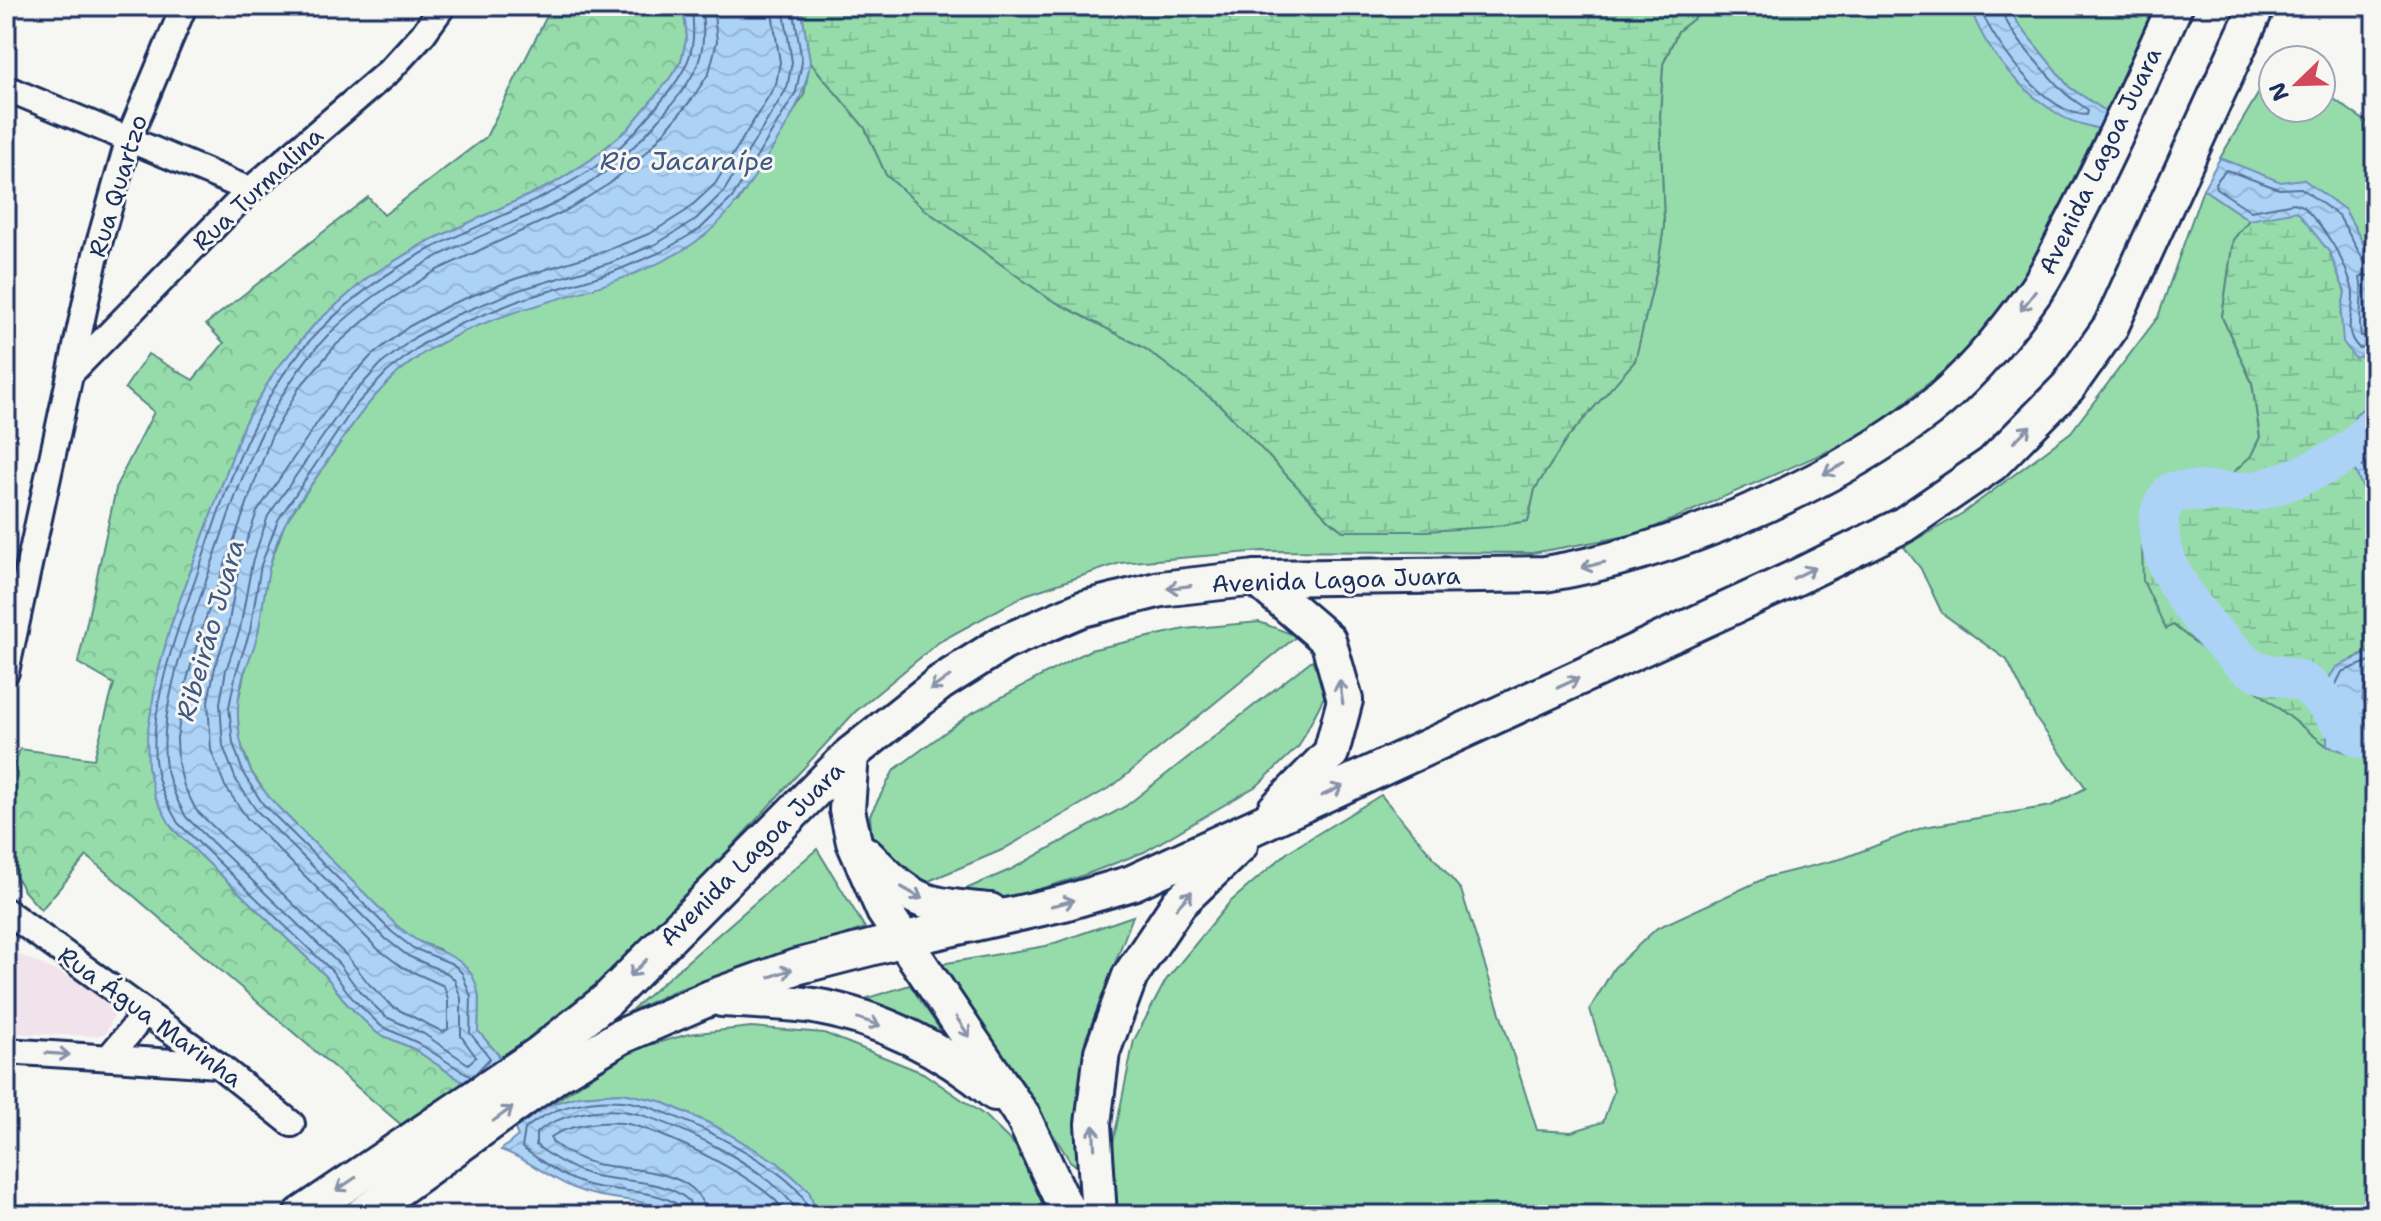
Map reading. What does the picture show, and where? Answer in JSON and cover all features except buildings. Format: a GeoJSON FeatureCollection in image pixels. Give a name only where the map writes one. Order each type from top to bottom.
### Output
{"type":"FeatureCollection","features":[{"type":"Feature","properties":{"kind":"main road","name":"Avenida Lagoa Juara"},"geometry":{"type":"LineString","coordinates":[[301,1215],[442,1139],[548,1064],[607,1000],[851,754],[940,683],[1003,643],[1095,606],[1161,589],[1256,578],[1545,574],[1592,567],[1675,540],[1765,505],[1859,456],[1927,410],[1988,354],[2038,287],[2106,159],[2175,6]]}},
{"type":"Feature","properties":{"kind":"main road","name":"Avenida Lagoa Juara"},"geometry":{"type":"LineString","coordinates":[[548,1064],[710,998],[796,967],[1064,903],[1132,883],[1779,586],[1903,525],[1992,464],[2068,387],[2111,326],[2257,6]]}},
{"type":"Feature","properties":{"kind":"main road"},"geometry":{"type":"LineString","coordinates":[[1099,1215],[1093,1124],[1102,1052],[1130,976],[1179,903],[1331,753],[1345,700],[1328,640],[1256,578]]}},
{"type":"Feature","properties":{"kind":"main road"},"geometry":{"type":"LineString","coordinates":[[851,754],[847,810],[854,842],[884,911],[1023,1117],[1069,1215]]}},
{"type":"Feature","properties":{"kind":"main road"},"geometry":{"type":"LineString","coordinates":[[854,842],[896,883],[916,897],[932,903],[1015,914]]}},
{"type":"Feature","properties":{"kind":"main road"},"geometry":{"type":"LineString","coordinates":[[710,998],[815,1006],[869,1020],[921,1043],[966,1069],[1023,1117]]}},
{"type":"Feature","properties":{"kind":"main road","name":"Avenida Lagoa Juara"},"geometry":{"type":"LineString","coordinates":[[362,1215],[442,1139]]}},
{"type":"Feature","properties":{"kind":"street","name":"Rua Quartzo"},"geometry":{"type":"LineString","coordinates":[[73,371],[96,254],[129,138],[184,6]]}},
{"type":"Feature","properties":{"kind":"street","name":"Rua Turmalina"},"geometry":{"type":"LineString","coordinates":[[73,371],[250,190],[389,71],[423,34],[443,6]]}},
{"type":"Feature","properties":{"kind":"street"},"geometry":{"type":"LineString","coordinates":[[6,88],[250,190]]}},
{"type":"Feature","properties":{"kind":"street"},"geometry":{"type":"LineString","coordinates":[[6,672],[73,371]]}},
{"type":"Feature","properties":{"kind":"street","name":"Rua Água Marinha"},"geometry":{"type":"LineString","coordinates":[[6,911],[218,1065],[292,1124]]}},
{"type":"Feature","properties":{"kind":"street"},"geometry":{"type":"LineString","coordinates":[[109,1057],[134,1027],[142,1010]]}},
{"type":"Feature","properties":{"kind":"street"},"geometry":{"type":"LineString","coordinates":[[6,1051],[218,1065]]}},
{"type":"Feature","properties":{"kind":"shaded area"},"geometry":{"type":"Polygon","coordinates":[[[6,949],[101,991],[110,1002],[114,1015],[106,1033],[95,1036],[6,1033],[6,949]]]}},
{"type":"Feature","properties":{"kind":"green space"},"geometry":{"type":"Polygon","coordinates":[[[552,6],[683,6],[687,37],[681,61],[628,129],[592,159],[553,184],[423,244],[367,278],[315,324],[275,371],[244,424],[170,628],[156,681],[172,828],[326,976],[347,1004],[377,1033],[414,1049],[472,1088],[405,1128],[87,856],[41,910],[24,891],[8,862],[6,790],[20,749],[94,759],[114,684],[78,663],[117,484],[154,412],[125,388],[148,354],[193,380],[224,343],[206,324],[368,197],[384,215],[486,137],[552,6]]]}},
{"type":"Feature","properties":{"kind":"green space"},"geometry":{"type":"Polygon","coordinates":[[[801,6],[1717,6],[1701,13],[1678,31],[1663,64],[1660,116],[1664,226],[1635,361],[1568,437],[1535,489],[1528,521],[1426,531],[1343,531],[1220,405],[1146,349],[1048,298],[923,208],[886,175],[865,128],[810,62],[801,6]]]}},
{"type":"Feature","properties":{"kind":"green space"},"geometry":{"type":"Polygon","coordinates":[[[1717,6],[1970,6],[2065,118],[2099,129],[2042,256],[1964,354],[1867,434],[1639,534],[1532,553],[1263,551],[1120,563],[1025,595],[939,642],[855,712],[604,986],[502,1059],[478,1031],[479,997],[439,949],[417,941],[397,926],[269,798],[251,771],[240,741],[237,707],[258,632],[269,567],[285,523],[362,411],[392,377],[426,351],[464,331],[526,307],[616,280],[738,202],[804,95],[810,62],[865,128],[886,175],[923,208],[1048,298],[1146,349],[1220,405],[1343,531],[1459,529],[1528,521],[1535,489],[1568,437],[1635,360],[1664,226],[1660,116],[1663,64],[1678,31],[1701,13],[1717,6]]]}},
{"type":"Feature","properties":{"kind":"green space"},"geometry":{"type":"Polygon","coordinates":[[[2007,6],[2156,6],[2107,112],[2069,87],[2007,6]]]}},
{"type":"Feature","properties":{"kind":"green space"},"geometry":{"type":"Polygon","coordinates":[[[2257,96],[2257,124],[2337,124],[2337,101],[2375,128],[2375,265],[2345,210],[2220,158],[2257,96]]]}},
{"type":"Feature","properties":{"kind":"green space"},"geometry":{"type":"Polygon","coordinates":[[[2203,189],[2249,220],[2233,240],[2222,317],[2252,383],[2260,437],[2251,456],[2224,482],[2211,481],[2167,629],[2172,624],[2327,746],[2349,753],[2375,748],[2375,1215],[1118,1215],[1112,1148],[1134,1040],[1166,980],[1229,903],[1288,852],[1381,795],[1461,890],[1537,1130],[1571,1132],[1603,1122],[1614,1091],[1590,1009],[1614,968],[1657,928],[1768,877],[1844,858],[1924,827],[2051,806],[2086,788],[2037,720],[2007,660],[1942,613],[1921,569],[1904,547],[1963,513],[2071,432],[2158,317],[2203,189]]]}},
{"type":"Feature","properties":{"kind":"green space"},"geometry":{"type":"Polygon","coordinates":[[[2297,210],[2330,253],[2345,292],[2341,316],[2355,357],[2375,352],[2375,400],[2356,414],[2345,448],[2375,514],[2375,650],[2354,658],[2327,682],[2327,746],[2173,625],[2166,629],[2143,581],[2142,544],[2171,495],[2211,481],[2224,481],[2251,456],[2260,437],[2252,382],[2222,317],[2233,240],[2249,220],[2297,210]]]}},
{"type":"Feature","properties":{"kind":"green space"},"geometry":{"type":"Polygon","coordinates":[[[1259,622],[1297,636],[1114,785],[1002,850],[905,891],[873,856],[870,815],[894,770],[970,714],[1090,650],[1185,629],[1259,622]]]}},
{"type":"Feature","properties":{"kind":"green space"},"geometry":{"type":"Polygon","coordinates":[[[1312,660],[1327,691],[1299,746],[1258,785],[1144,852],[1079,877],[1020,895],[936,902],[1012,869],[1126,806],[1312,660]]]}},
{"type":"Feature","properties":{"kind":"green space"},"geometry":{"type":"Polygon","coordinates":[[[2375,677],[2375,713],[2362,700],[2365,684],[2375,677]]]}},
{"type":"Feature","properties":{"kind":"green space"},"geometry":{"type":"Polygon","coordinates":[[[817,849],[865,928],[674,991],[629,1012],[817,849]]]}},
{"type":"Feature","properties":{"kind":"green space"},"geometry":{"type":"Polygon","coordinates":[[[1133,916],[1085,1041],[1078,1167],[1070,1161],[1019,1080],[942,977],[940,967],[947,963],[1046,946],[1133,916]]]}},
{"type":"Feature","properties":{"kind":"green space"},"geometry":{"type":"Polygon","coordinates":[[[910,985],[945,1037],[907,1016],[864,999],[910,985]]]}},
{"type":"Feature","properties":{"kind":"green space"},"geometry":{"type":"Polygon","coordinates":[[[751,1027],[824,1033],[923,1073],[984,1115],[1028,1158],[1056,1215],[817,1215],[809,1191],[778,1163],[715,1126],[660,1101],[622,1093],[579,1096],[551,1104],[632,1050],[689,1034],[751,1027]]]}},
{"type":"Feature","properties":{"kind":"water","name":"Rio Jacaraípe"},"geometry":{"type":"Polygon","coordinates":[[[683,6],[801,6],[810,62],[804,89],[780,137],[731,209],[705,235],[674,255],[606,284],[460,333],[410,363],[380,390],[286,522],[271,562],[258,633],[241,685],[238,711],[240,737],[252,773],[265,792],[397,926],[418,941],[456,959],[470,972],[478,992],[478,1031],[502,1059],[472,1088],[414,1049],[377,1033],[347,1004],[326,976],[172,828],[155,797],[148,767],[147,736],[156,681],[170,628],[244,424],[275,371],[315,324],[367,278],[423,244],[553,184],[592,159],[628,129],[681,61],[687,37],[683,6]]]}},
{"type":"Feature","properties":{"kind":"water"},"geometry":{"type":"Polygon","coordinates":[[[1970,6],[2007,6],[2069,87],[2107,112],[2099,129],[2063,117],[2020,84],[1995,55],[1970,6]]]}},
{"type":"Feature","properties":{"kind":"water"},"geometry":{"type":"Polygon","coordinates":[[[2220,158],[2281,182],[2303,179],[2345,210],[2375,265],[2375,352],[2355,358],[2343,342],[2341,316],[2345,292],[2330,253],[2297,211],[2249,220],[2203,189],[2220,158]]]}},
{"type":"Feature","properties":{"kind":"water"},"geometry":{"type":"Polygon","coordinates":[[[2375,400],[2375,514],[2345,449],[2356,414],[2375,400]]]}},
{"type":"Feature","properties":{"kind":"water"},"geometry":{"type":"Polygon","coordinates":[[[2375,650],[2375,677],[2365,684],[2362,700],[2375,713],[2375,748],[2349,753],[2327,746],[2327,682],[2336,667],[2375,650]]]}},
{"type":"Feature","properties":{"kind":"water"},"geometry":{"type":"Polygon","coordinates":[[[622,1093],[660,1101],[715,1126],[778,1163],[809,1191],[817,1215],[680,1215],[645,1203],[584,1192],[501,1150],[518,1136],[514,1127],[541,1107],[579,1096],[622,1093]]]}},
{"type":"Feature","properties":{"kind":"waterway"},"geometry":{"type":"LineString","coordinates":[[2375,426],[2344,454],[2301,476],[2270,487],[2245,492],[2172,492],[2160,511],[2159,519],[2164,555],[2182,591],[2205,623],[2239,659],[2256,670],[2307,685],[2354,734],[2375,741]]}},
{"type":"Feature","properties":{"kind":"water label","name":"Ribeirão Juara"},"geometry":{"type":"Point","coordinates":[210,630]}}]}
